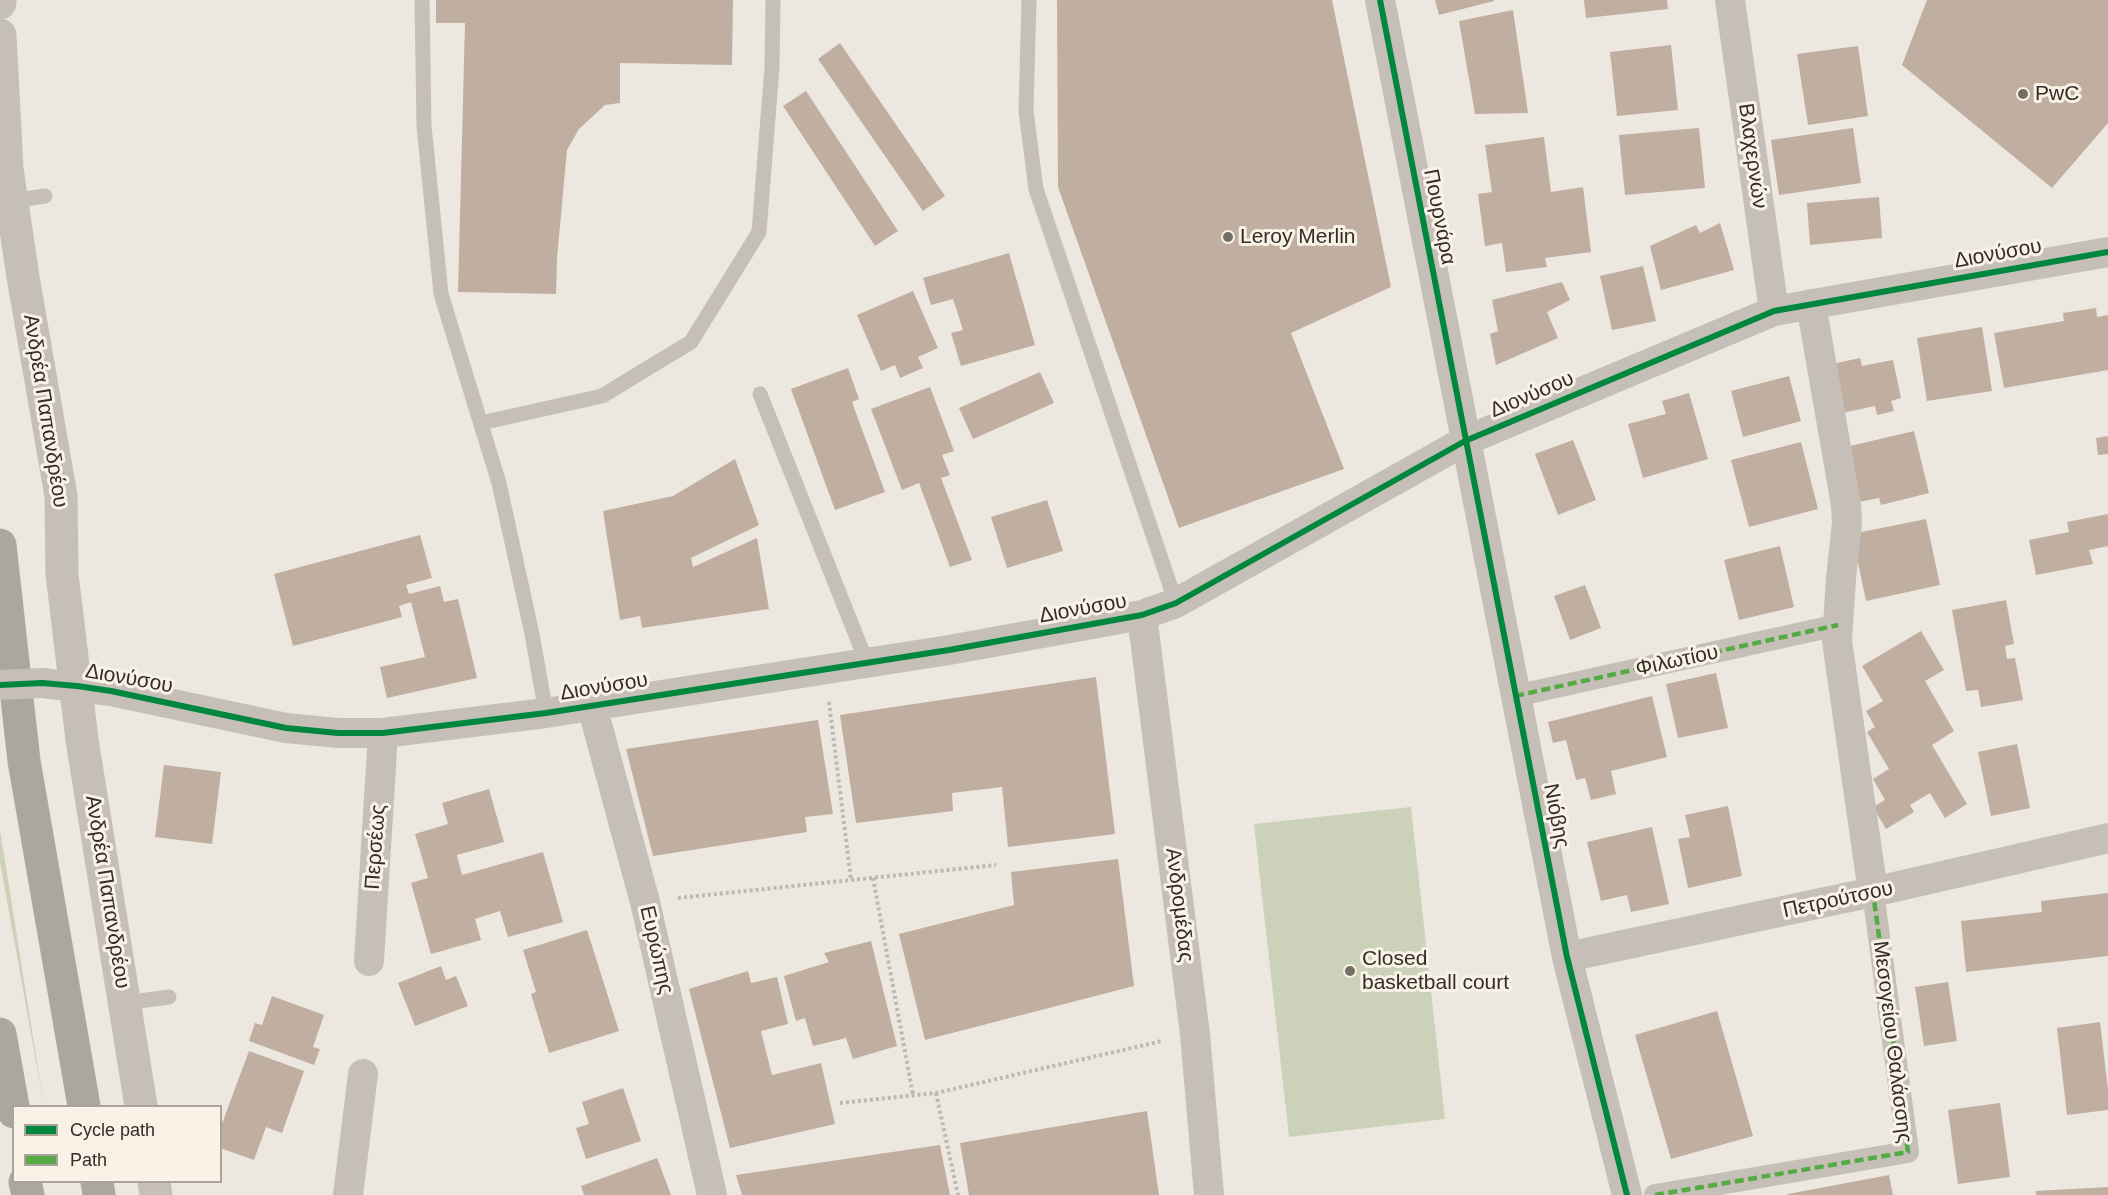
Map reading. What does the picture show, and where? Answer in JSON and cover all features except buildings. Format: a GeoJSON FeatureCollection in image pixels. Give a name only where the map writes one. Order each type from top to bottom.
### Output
{"type":"FeatureCollection","features":[{"type":"Feature","properties":{"kind":"highway"},"geometry":{"type":"LineString","coordinates":[[0,545],[24,760],[84,1105]]}},
{"type":"Feature","properties":{"kind":"highway"},"geometry":{"type":"LineString","coordinates":[[0,1034],[13,1105]]}},
{"type":"Feature","properties":{"kind":"street","name":"Πουρνάρα"},"geometry":{"type":"LineString","coordinates":[[1380,0],[1465,441]]}},
{"type":"Feature","properties":{"kind":"street","name":"Βλαχερνών"},"geometry":{"type":"LineString","coordinates":[[1730,0],[1774,311]]}},
{"type":"Feature","properties":{"kind":"street","name":"Ανδρέα Παπανδρέου"},"geometry":{"type":"LineString","coordinates":[[0,35],[6,158],[62,496],[62,574],[82,740],[141,1105]]}},
{"type":"Feature","properties":{"kind":"street","name":"Διονύσου"},"geometry":{"type":"LineString","coordinates":[[0,685],[42,683],[77,686],[286,728],[338,733],[384,733],[592,706],[961,648],[1142,615],[1176,603],[1465,441],[1774,311],[2108,252]]}},
{"type":"Feature","properties":{"kind":"street"},"geometry":{"type":"LineString","coordinates":[[1811,304],[1846,505],[1847,523],[1837,641],[1873,892]]}},
{"type":"Feature","properties":{"kind":"street","name":"Νιόβης"},"geometry":{"type":"LineString","coordinates":[[1465,441],[1567,957],[1627,1195]]}},
{"type":"Feature","properties":{"kind":"street","name":"Ανδρομέδας"},"geometry":{"type":"LineString","coordinates":[[1142,615],[1195,1034],[1209,1195]]}},
{"type":"Feature","properties":{"kind":"street","name":"Φιλωτίου"},"geometry":{"type":"LineString","coordinates":[[1515,696],[1838,625]]}},
{"type":"Feature","properties":{"kind":"street","name":"Ευρώπης"},"geometry":{"type":"LineString","coordinates":[[592,706],[645,902],[712,1195]]}},
{"type":"Feature","properties":{"kind":"street","name":"Περσέως"},"geometry":{"type":"LineString","coordinates":[[369,961],[384,733]]}},
{"type":"Feature","properties":{"kind":"street","name":"Πετρούτσου"},"geometry":{"type":"LineString","coordinates":[[1567,957],[1873,892],[2108,838]]}},
{"type":"Feature","properties":{"kind":"street","name":"Μεσογείου Θαλάσσης"},"geometry":{"type":"LineString","coordinates":[[1655,1195],[1908,1152],[1873,892]]}},
{"type":"Feature","properties":{"kind":"street"},"geometry":{"type":"LineString","coordinates":[[348,1195],[363,1074]]}},
{"type":"Feature","properties":{"kind":"lane"},"geometry":{"type":"LineString","coordinates":[[422,0],[424,126],[441,294],[499,483],[532,634],[546,713]]}},
{"type":"Feature","properties":{"kind":"lane"},"geometry":{"type":"LineString","coordinates":[[481,423],[602,396],[691,342],[759,232],[772,67],[773,0]]}},
{"type":"Feature","properties":{"kind":"lane"},"geometry":{"type":"LineString","coordinates":[[1029,0],[1026,111],[1036,189],[1137,494],[1176,603]]}},
{"type":"Feature","properties":{"kind":"lane"},"geometry":{"type":"LineString","coordinates":[[12,201],[45,196]]}},
{"type":"Feature","properties":{"kind":"lane"},"geometry":{"type":"LineString","coordinates":[[760,394],[867,663]]}},
{"type":"Feature","properties":{"kind":"lane"},"geometry":{"type":"LineString","coordinates":[[124,1003],[169,997]]}},
{"type":"Feature","properties":{"kind":"path"},"geometry":{"type":"LineString","coordinates":[[825,669],[851,880]]}},
{"type":"Feature","properties":{"kind":"path"},"geometry":{"type":"LineString","coordinates":[[645,902],[996,864]]}},
{"type":"Feature","properties":{"kind":"path"},"geometry":{"type":"LineString","coordinates":[[873,878],[913,1095]]}},
{"type":"Feature","properties":{"kind":"path"},"geometry":{"type":"LineString","coordinates":[[840,1103],[936,1093],[1195,1034]]}},
{"type":"Feature","properties":{"kind":"path"},"geometry":{"type":"LineString","coordinates":[[936,1093],[958,1195]]}},
{"type":"Feature","properties":{"kind":"green space","name":"Closed basketball court"},"geometry":{"type":"Polygon","coordinates":[[[1411,807],[1445,1119],[1289,1137],[1254,824],[1411,807]]]}},
{"type":"Feature","properties":{"kind":"green space"},"geometry":{"type":"Polygon","coordinates":[[[0,830],[44,1105],[44,1105],[0,862],[0,830]]]}},
{"type":"Feature","properties":{"kind":"marked path"},"geometry":{"type":"LineString","coordinates":[[1515,696],[1838,625]]}},
{"type":"Feature","properties":{"kind":"marked path"},"geometry":{"type":"LineString","coordinates":[[1655,1195],[1908,1152],[1873,892]]}},
{"type":"Feature","properties":{"kind":"cycle path"},"geometry":{"type":"LineString","coordinates":[[1380,0],[1567,957],[1627,1195]]}},
{"type":"Feature","properties":{"kind":"cycle path"},"geometry":{"type":"LineString","coordinates":[[0,685],[42,683],[77,686],[286,728],[338,733],[383,733],[546,713],[949,650],[1142,615],[1176,603],[1465,441],[1774,311],[2108,252]]}},
{"type":"Feature","properties":{"kind":"place","name":"PwC"},"geometry":{"type":"Point","coordinates":[2023,94]}},
{"type":"Feature","properties":{"kind":"place","name":"Leroy Merlin"},"geometry":{"type":"Point","coordinates":[1228,237]}},
{"type":"Feature","properties":{"kind":"place","name":"Closed basketball court"},"geometry":{"type":"Point","coordinates":[1350,971]}}]}
